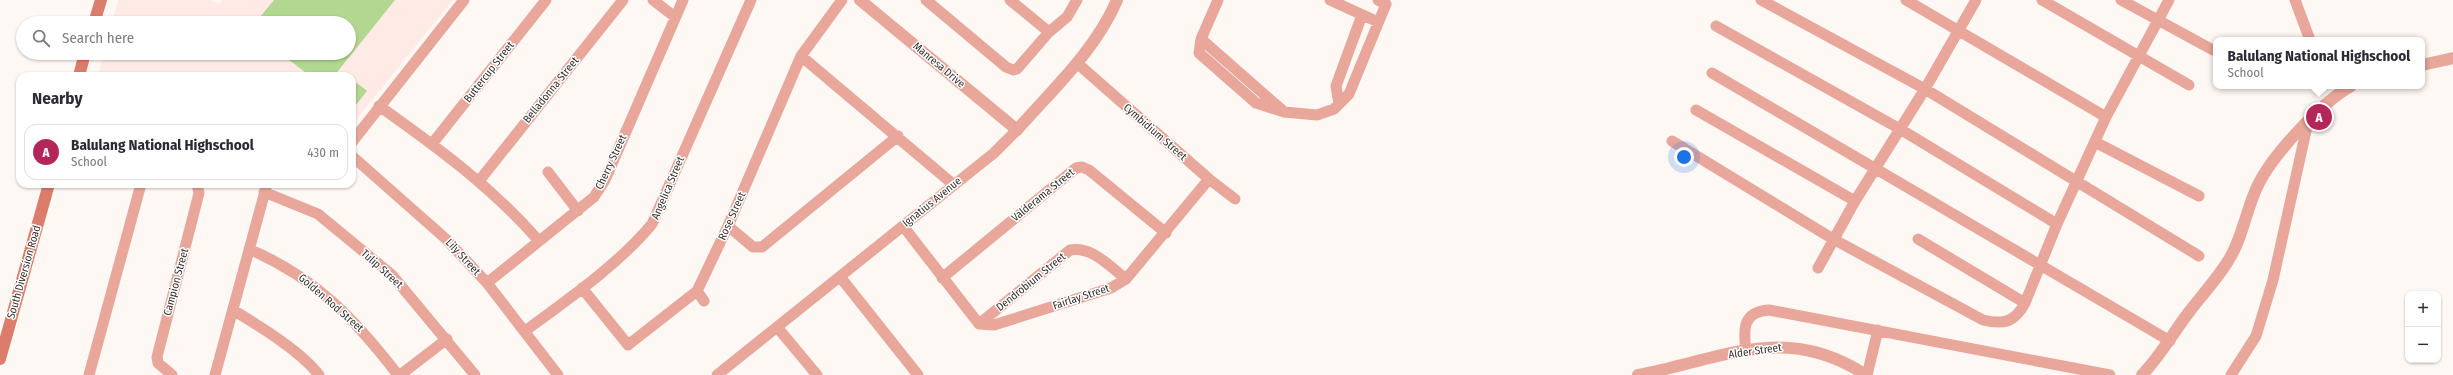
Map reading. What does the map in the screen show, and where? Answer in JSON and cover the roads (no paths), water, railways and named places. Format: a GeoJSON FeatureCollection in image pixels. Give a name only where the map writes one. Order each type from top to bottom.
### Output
{"type":"FeatureCollection","features":[{"type":"Feature","properties":{"kind":"main road"},"geometry":{"type":"LineString","coordinates":[[96,16],[101,0]]}},
{"type":"Feature","properties":{"kind":"main road"},"geometry":{"type":"LineString","coordinates":[[80,72],[83,60]]}},
{"type":"Feature","properties":{"kind":"main road","name":"South Diversion Road"},"geometry":{"type":"LineString","coordinates":[[0,359],[48,188]]}},
{"type":"Feature","properties":{"kind":"street"},"geometry":{"type":"LineString","coordinates":[[356,137],[464,0]]}},
{"type":"Feature","properties":{"kind":"street","name":"Buttercup Street"},"geometry":{"type":"LineString","coordinates":[[432,144],[546,0]]}},
{"type":"Feature","properties":{"kind":"street","name":"Belladonna Street"},"geometry":{"type":"LineString","coordinates":[[479,180],[622,0]]}},
{"type":"Feature","properties":{"kind":"street"},"geometry":{"type":"LineString","coordinates":[[653,0],[675,17]]}},
{"type":"Feature","properties":{"kind":"street","name":"Cherry Street"},"geometry":{"type":"LineString","coordinates":[[487,283],[594,198],[604,180],[683,0]]}},
{"type":"Feature","properties":{"kind":"street","name":"Angelica Street"},"geometry":{"type":"LineString","coordinates":[[525,331],[582,288],[642,236],[652,224],[751,0]]}},
{"type":"Feature","properties":{"kind":"street","name":"Rose Street"},"geometry":{"type":"LineString","coordinates":[[582,288],[628,345],[697,291],[728,226],[801,56],[842,0]]}},
{"type":"Feature","properties":{"kind":"street","name":"Manresa Drive"},"geometry":{"type":"LineString","coordinates":[[860,0],[1017,130]]}},
{"type":"Feature","properties":{"kind":"street"},"geometry":{"type":"LineString","coordinates":[[926,0],[1006,67],[1014,70],[1017,69],[1049,32],[1067,17],[1077,0]]}},
{"type":"Feature","properties":{"kind":"street"},"geometry":{"type":"LineString","coordinates":[[1010,0],[1049,32]]}},
{"type":"Feature","properties":{"kind":"street","name":"Ignatius Avenue"},"geometry":{"type":"LineString","coordinates":[[717,375],[841,278],[903,226],[994,154],[1077,63],[1097,38],[1117,0]]}},
{"type":"Feature","properties":{"kind":"street"},"geometry":{"type":"LineString","coordinates":[[1330,0],[1378,22]]}},
{"type":"Feature","properties":{"kind":"street"},"geometry":{"type":"LineString","coordinates":[[1214,1],[1198,49],[1202,57],[1256,103],[1284,112],[1317,115],[1334,109],[1349,94],[1386,4],[1378,0]]}},
{"type":"Feature","properties":{"kind":"street"},"geometry":{"type":"LineString","coordinates":[[1761,0],[1925,89],[2199,256]]}},
{"type":"Feature","properties":{"kind":"street"},"geometry":{"type":"LineString","coordinates":[[1906,0],[2106,117]]}},
{"type":"Feature","properties":{"kind":"street"},"geometry":{"type":"LineString","coordinates":[[1818,268],[1855,201],[1925,89],[1976,0]]}},
{"type":"Feature","properties":{"kind":"street"},"geometry":{"type":"LineString","coordinates":[[2042,0],[2189,85]]}},
{"type":"Feature","properties":{"kind":"street"},"geometry":{"type":"LineString","coordinates":[[2121,0],[2213,50]]}},
{"type":"Feature","properties":{"kind":"street"},"geometry":{"type":"LineString","coordinates":[[1672,141],[1833,239],[1984,320],[2006,322],[2018,316],[2025,303],[2057,224],[2106,117],[2169,0]]}},
{"type":"Feature","properties":{"kind":"street"},"geometry":{"type":"LineString","coordinates":[[2295,0],[2309,37]]}},
{"type":"Feature","properties":{"kind":"street"},"geometry":{"type":"LineString","coordinates":[[1339,104],[1336,86],[1362,15]]}},
{"type":"Feature","properties":{"kind":"street"},"geometry":{"type":"LineString","coordinates":[[1716,26],[1900,130],[2057,224]]}},
{"type":"Feature","properties":{"kind":"street"},"geometry":{"type":"LineString","coordinates":[[801,56],[898,136],[954,185]]}},
{"type":"Feature","properties":{"kind":"street"},"geometry":{"type":"LineString","coordinates":[[2425,64],[2453,58]]}},
{"type":"Feature","properties":{"kind":"street","name":"Cymbidium Street"},"geometry":{"type":"LineString","coordinates":[[1077,63],[1209,180],[1235,199]]}},
{"type":"Feature","properties":{"kind":"street"},"geometry":{"type":"LineString","coordinates":[[1712,73],[2170,341]]}},
{"type":"Feature","properties":{"kind":"street"},"geometry":{"type":"LineString","coordinates":[[2142,375],[2170,341],[2228,260],[2258,184],[2273,161],[2326,103],[2347,89]]}},
{"type":"Feature","properties":{"kind":"street"},"geometry":{"type":"LineString","coordinates":[[379,106],[479,180],[516,214],[539,241]]}},
{"type":"Feature","properties":{"kind":"street"},"geometry":{"type":"LineString","coordinates":[[1696,110],[1855,201]]}},
{"type":"Feature","properties":{"kind":"street"},"geometry":{"type":"LineString","coordinates":[[2230,375],[2256,336],[2274,280],[2308,122]]}},
{"type":"Feature","properties":{"kind":"street"},"geometry":{"type":"LineString","coordinates":[[728,226],[753,247],[762,247],[898,136]]}},
{"type":"Feature","properties":{"kind":"street"},"geometry":{"type":"LineString","coordinates":[[2095,142],[2199,196]]}},
{"type":"Feature","properties":{"kind":"street","name":"Lily Street"},"geometry":{"type":"LineString","coordinates":[[356,159],[446,238],[487,283],[558,375]]}},
{"type":"Feature","properties":{"kind":"street","name":"Valderama Street"},"geometry":{"type":"LineString","coordinates":[[942,278],[1076,168],[1082,167],[1089,170],[1166,233]]}},
{"type":"Feature","properties":{"kind":"street"},"geometry":{"type":"LineString","coordinates":[[548,172],[578,212]]}},
{"type":"Feature","properties":{"kind":"street","name":"Fairlay Street"},"geometry":{"type":"LineString","coordinates":[[979,324],[990,326],[1111,288],[1126,279],[1209,180]]}},
{"type":"Feature","properties":{"kind":"street"},"geometry":{"type":"LineString","coordinates":[[89,375],[140,188]]}},
{"type":"Feature","properties":{"kind":"street","name":"Campion Street"},"geometry":{"type":"LineString","coordinates":[[172,375],[158,363],[157,357],[199,193],[198,188]]}},
{"type":"Feature","properties":{"kind":"street"},"geometry":{"type":"LineString","coordinates":[[215,375],[266,188]]}},
{"type":"Feature","properties":{"kind":"street","name":"Tulip Street"},"geometry":{"type":"LineString","coordinates":[[266,188],[318,214],[392,275],[447,339],[475,375]]}},
{"type":"Feature","properties":{"kind":"street"},"geometry":{"type":"LineString","coordinates":[[903,226],[979,324]]}},
{"type":"Feature","properties":{"kind":"street"},"geometry":{"type":"LineString","coordinates":[[1918,238],[2025,303]]}},
{"type":"Feature","properties":{"kind":"street","name":"Golden Rod Street"},"geometry":{"type":"LineString","coordinates":[[249,249],[280,263],[323,294],[352,318],[399,375],[447,339]]}},
{"type":"Feature","properties":{"kind":"street","name":"Dendrobium Street"},"geometry":{"type":"LineString","coordinates":[[979,324],[1070,250],[1078,249],[1090,252],[1126,279]]}},
{"type":"Feature","properties":{"kind":"street"},"geometry":{"type":"LineString","coordinates":[[841,278],[918,375]]}},
{"type":"Feature","properties":{"kind":"street"},"geometry":{"type":"LineString","coordinates":[[697,291],[704,301]]}},
{"type":"Feature","properties":{"kind":"street"},"geometry":{"type":"LineString","coordinates":[[233,310],[260,327],[301,358],[319,375]]}},
{"type":"Feature","properties":{"kind":"street"},"geometry":{"type":"LineString","coordinates":[[1746,350],[1744,332],[1748,319],[1757,311],[1770,310],[2110,375]]}},
{"type":"Feature","properties":{"kind":"street"},"geometry":{"type":"LineString","coordinates":[[777,327],[816,375]]}},
{"type":"Feature","properties":{"kind":"street"},"geometry":{"type":"LineString","coordinates":[[1867,375],[1878,330]]}},
{"type":"Feature","properties":{"kind":"street","name":"Alder Street"},"geometry":{"type":"LineString","coordinates":[[1638,375],[1746,350],[1771,347],[1813,350],[1843,360],[1867,375]]}},
{"type":"Feature","properties":{"kind":"place","name":"Balulang National Highschool"},"geometry":{"type":"Point","coordinates":[2319,117]}}]}
